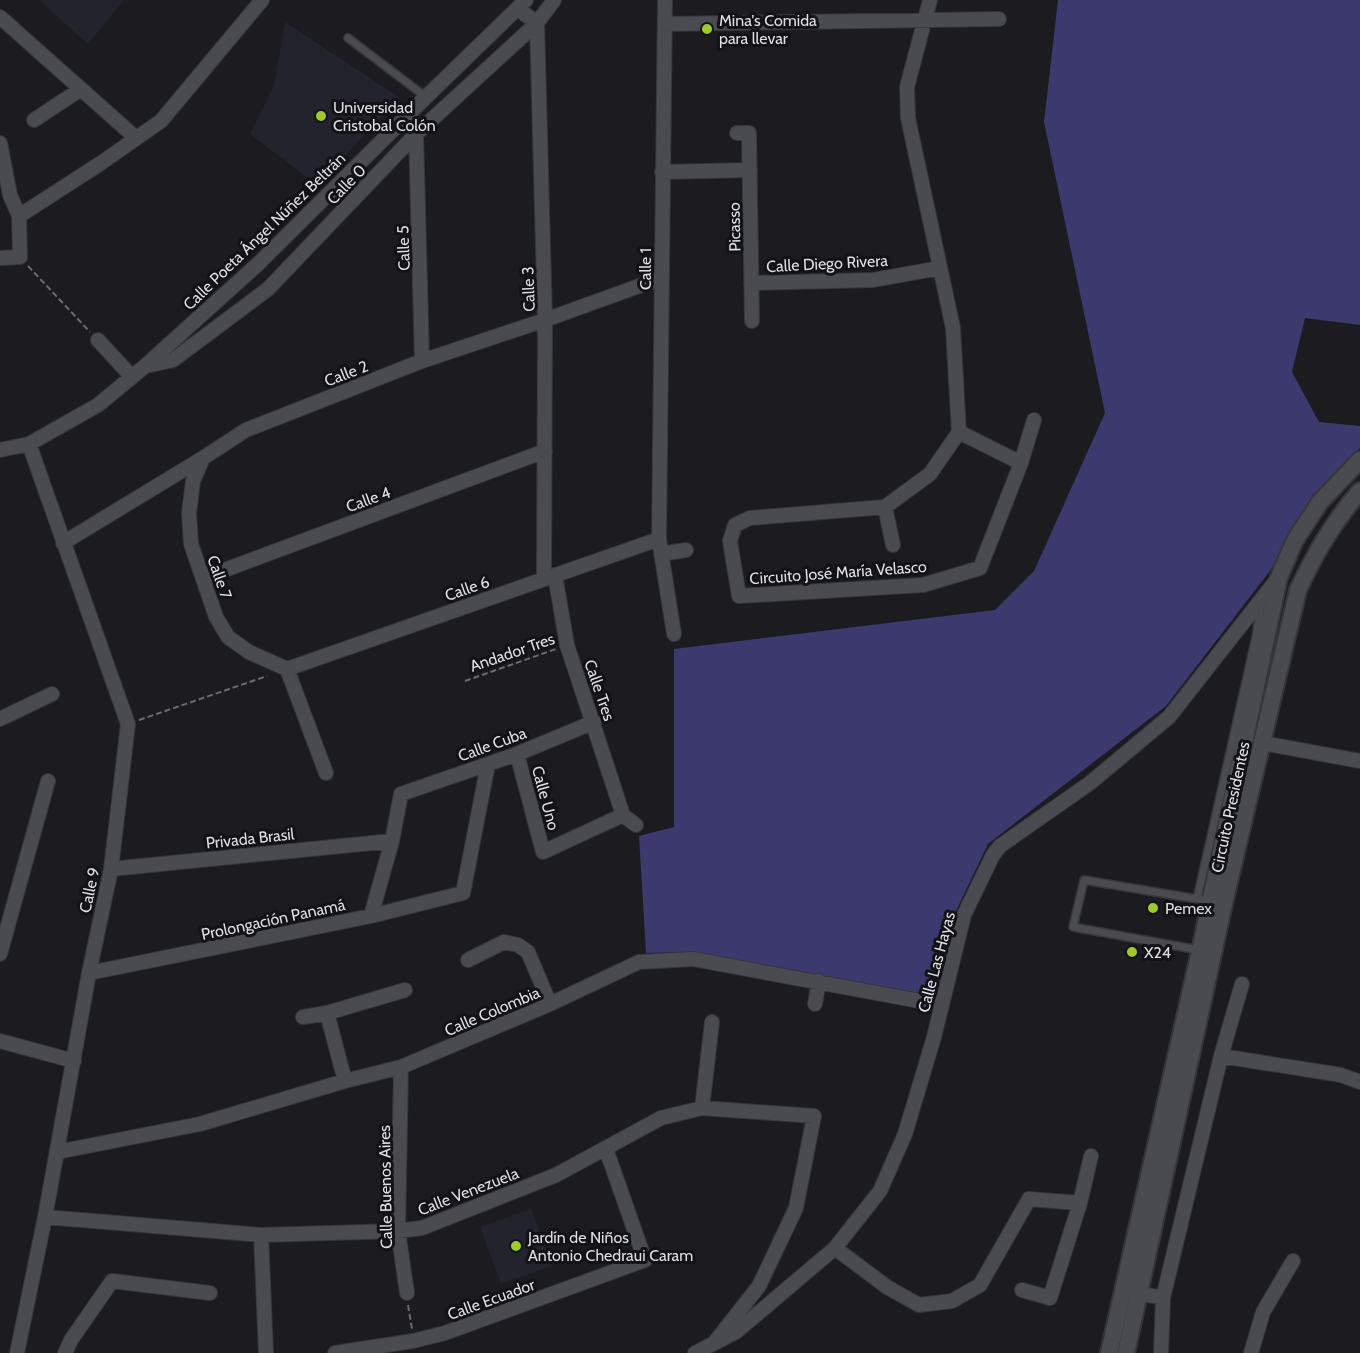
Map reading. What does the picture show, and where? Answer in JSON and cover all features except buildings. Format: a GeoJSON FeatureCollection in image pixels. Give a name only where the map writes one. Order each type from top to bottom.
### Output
{"type":"FeatureCollection","features":[{"type":"Feature","properties":{"kind":"main road","name":"Circuito Presidentes"},"geometry":{"type":"LineString","coordinates":[[1126,1353],[1206,952],[1210,901],[1279,577],[1295,540],[1320,502],[1360,460]]}},
{"type":"Feature","properties":{"kind":"main road","name":"Circuito Presidentes"},"geometry":{"type":"LineString","coordinates":[[1210,901],[1262,743],[1298,590],[1319,547],[1340,514],[1360,491]]}},
{"type":"Feature","properties":{"kind":"main road","name":"Circuito Presidentes"},"geometry":{"type":"LineString","coordinates":[[1108,1353],[1206,952]]}},
{"type":"Feature","properties":{"kind":"street"},"geometry":{"type":"LineString","coordinates":[[19,216],[161,121],[262,0]]}},
{"type":"Feature","properties":{"kind":"street","name":"Calle 0"},"geometry":{"type":"LineString","coordinates":[[144,367],[172,360],[268,289],[416,134],[537,23],[554,0]]}},
{"type":"Feature","properties":{"kind":"street","name":"Calle 1"},"geometry":{"type":"LineString","coordinates":[[665,0],[659,539],[674,634]]}},
{"type":"Feature","properties":{"kind":"street"},"geometry":{"type":"LineString","coordinates":[[893,545],[885,507],[930,474],[959,432],[953,327],[908,118],[907,87],[930,0]]}},
{"type":"Feature","properties":{"kind":"street"},"geometry":{"type":"LineString","coordinates":[[522,4],[537,23]]}},
{"type":"Feature","properties":{"kind":"street","name":"Calle Poeta Ángel Núñez Beltrán"},"geometry":{"type":"LineString","coordinates":[[0,450],[29,444],[98,405],[144,367],[258,264],[426,96],[522,4]]}},
{"type":"Feature","properties":{"kind":"street"},"geometry":{"type":"LineString","coordinates":[[0,17],[136,138]]}},
{"type":"Feature","properties":{"kind":"street"},"geometry":{"type":"LineString","coordinates":[[665,24],[999,19]]}},
{"type":"Feature","properties":{"kind":"street","name":"Calle 3"},"geometry":{"type":"LineString","coordinates":[[537,23],[545,320],[544,451],[549,577]]}},
{"type":"Feature","properties":{"kind":"street"},"geometry":{"type":"LineString","coordinates":[[34,120],[81,89]]}},
{"type":"Feature","properties":{"kind":"street","name":"Picasso"},"geometry":{"type":"LineString","coordinates":[[743,133],[750,170],[752,321]]}},
{"type":"Feature","properties":{"kind":"street","name":"Calle 5"},"geometry":{"type":"LineString","coordinates":[[416,134],[422,361]]}},
{"type":"Feature","properties":{"kind":"street"},"geometry":{"type":"LineString","coordinates":[[0,142],[10,195],[19,216],[20,257],[0,258]]}},
{"type":"Feature","properties":{"kind":"street"},"geometry":{"type":"LineString","coordinates":[[662,172],[750,170]]}},
{"type":"Feature","properties":{"kind":"street","name":"Calle Diego Rivera"},"geometry":{"type":"LineString","coordinates":[[751,283],[873,280],[940,268]]}},
{"type":"Feature","properties":{"kind":"street","name":"Calle 2"},"geometry":{"type":"LineString","coordinates":[[63,543],[203,459],[246,430],[422,361],[662,278]]}},
{"type":"Feature","properties":{"kind":"street"},"geometry":{"type":"LineString","coordinates":[[98,340],[132,377]]}},
{"type":"Feature","properties":{"kind":"street"},"geometry":{"type":"LineString","coordinates":[[959,432],[1021,463],[1034,420]]}},
{"type":"Feature","properties":{"kind":"street","name":"Calle 9"},"geometry":{"type":"LineString","coordinates":[[17,1353],[111,869],[128,723],[29,444]]}},
{"type":"Feature","properties":{"kind":"street","name":"Calle 4"},"geometry":{"type":"LineString","coordinates":[[203,578],[544,451]]}},
{"type":"Feature","properties":{"kind":"street","name":"Calle 7"},"geometry":{"type":"LineString","coordinates":[[203,459],[193,481],[189,513],[191,544],[216,617],[228,637],[249,652],[287,669]]}},
{"type":"Feature","properties":{"kind":"street","name":"Circuito José María Velasco"},"geometry":{"type":"LineString","coordinates":[[885,507],[750,518],[735,525],[730,541],[739,596],[923,585],[980,568],[1021,463]]}},
{"type":"Feature","properties":{"kind":"street","name":"Calle 6"},"geometry":{"type":"LineString","coordinates":[[287,669],[659,539]]}},
{"type":"Feature","properties":{"kind":"street"},"geometry":{"type":"LineString","coordinates":[[661,554],[687,550]]}},
{"type":"Feature","properties":{"kind":"street","name":"Calle Tres"},"geometry":{"type":"LineString","coordinates":[[549,577],[567,645],[623,814]]}},
{"type":"Feature","properties":{"kind":"street","name":"Calle Las Hayas"},"geometry":{"type":"LineString","coordinates":[[695,1353],[736,1332],[836,1248],[880,1191],[905,1134],[934,1037],[964,915],[993,855],[1000,846],[1090,783],[1169,717],[1279,577]]}},
{"type":"Feature","properties":{"kind":"street"},"geometry":{"type":"LineString","coordinates":[[287,669],[326,772]]}},
{"type":"Feature","properties":{"kind":"street"},"geometry":{"type":"LineString","coordinates":[[0,719],[52,694]]}},
{"type":"Feature","properties":{"kind":"street","name":"Calle Cuba"},"geometry":{"type":"LineString","coordinates":[[392,841],[401,794],[488,764],[594,722]]}},
{"type":"Feature","properties":{"kind":"street"},"geometry":{"type":"LineString","coordinates":[[1262,743],[1360,760]]}},
{"type":"Feature","properties":{"kind":"street","name":"Calle Uno"},"geometry":{"type":"LineString","coordinates":[[517,753],[543,852],[623,814]]}},
{"type":"Feature","properties":{"kind":"street","name":"Prolongación Panamá"},"geometry":{"type":"LineString","coordinates":[[89,973],[371,916],[463,893],[488,764]]}},
{"type":"Feature","properties":{"kind":"street"},"geometry":{"type":"LineString","coordinates":[[0,954],[48,781]]}},
{"type":"Feature","properties":{"kind":"street"},"geometry":{"type":"LineString","coordinates":[[623,814],[636,825]]}},
{"type":"Feature","properties":{"kind":"street"},"geometry":{"type":"LineString","coordinates":[[371,916],[392,841]]}},
{"type":"Feature","properties":{"kind":"street","name":"Privada Brasil"},"geometry":{"type":"LineString","coordinates":[[111,869],[392,841]]}},
{"type":"Feature","properties":{"kind":"street"},"geometry":{"type":"LineString","coordinates":[[468,960],[504,942],[518,945],[528,952],[550,1004]]}},
{"type":"Feature","properties":{"kind":"street","name":"Calle Colombia"},"geometry":{"type":"LineString","coordinates":[[57,1152],[200,1124],[345,1081],[401,1067],[550,1004],[639,962],[693,959],[941,1005]]}},
{"type":"Feature","properties":{"kind":"street"},"geometry":{"type":"LineString","coordinates":[[814,1004],[819,981]]}},
{"type":"Feature","properties":{"kind":"street"},"geometry":{"type":"LineString","coordinates":[[1161,1353],[1163,1298],[1221,1056],[1242,984]]}},
{"type":"Feature","properties":{"kind":"street"},"geometry":{"type":"LineString","coordinates":[[303,1017],[327,1013],[405,990]]}},
{"type":"Feature","properties":{"kind":"street"},"geometry":{"type":"LineString","coordinates":[[327,1013],[345,1081]]}},
{"type":"Feature","properties":{"kind":"street"},"geometry":{"type":"LineString","coordinates":[[702,1108],[712,1022]]}},
{"type":"Feature","properties":{"kind":"street"},"geometry":{"type":"LineString","coordinates":[[0,1041],[74,1061]]}},
{"type":"Feature","properties":{"kind":"street"},"geometry":{"type":"LineString","coordinates":[[1221,1056],[1341,1075],[1360,1082]]}},
{"type":"Feature","properties":{"kind":"street","name":"Calle Buenos Aires"},"geometry":{"type":"LineString","coordinates":[[401,1067],[398,1231],[407,1293]]}},
{"type":"Feature","properties":{"kind":"street","name":"Calle Venezuela"},"geometry":{"type":"LineString","coordinates":[[45,1217],[261,1235],[398,1231],[422,1228],[556,1175],[661,1118],[702,1108],[814,1116],[796,1208],[759,1286],[715,1342]]}},
{"type":"Feature","properties":{"kind":"street","name":"Calle Ecuador"},"geometry":{"type":"LineString","coordinates":[[335,1353],[413,1341],[445,1333],[645,1260],[606,1149]]}},
{"type":"Feature","properties":{"kind":"street"},"geometry":{"type":"LineString","coordinates":[[1022,1290],[1050,1298],[1080,1203],[1091,1156]]}},
{"type":"Feature","properties":{"kind":"street"},"geometry":{"type":"LineString","coordinates":[[836,1248],[886,1287],[920,1305],[952,1301],[980,1285],[1029,1199],[1080,1203]]}},
{"type":"Feature","properties":{"kind":"street"},"geometry":{"type":"LineString","coordinates":[[261,1235],[266,1353]]}},
{"type":"Feature","properties":{"kind":"street"},"geometry":{"type":"LineString","coordinates":[[1251,1353],[1263,1312],[1293,1262]]}},
{"type":"Feature","properties":{"kind":"street"},"geometry":{"type":"LineString","coordinates":[[65,1353],[71,1340],[112,1281],[210,1293]]}},
{"type":"Feature","properties":{"kind":"street"},"geometry":{"type":"LineString","coordinates":[[1138,1293],[1163,1298]]}},
{"type":"Feature","properties":{"kind":"lane"},"geometry":{"type":"LineString","coordinates":[[348,38],[426,96]]}},
{"type":"Feature","properties":{"kind":"lane"},"geometry":{"type":"LineString","coordinates":[[1206,952],[1073,927],[1084,880],[1210,901],[1262,596]]}},
{"type":"Feature","properties":{"kind":"path"},"geometry":{"type":"LineString","coordinates":[[20,257],[98,340]]}},
{"type":"Feature","properties":{"kind":"path","name":"Andador Tres"},"geometry":{"type":"LineString","coordinates":[[465,681],[567,645]]}},
{"type":"Feature","properties":{"kind":"path"},"geometry":{"type":"LineString","coordinates":[[128,723],[287,669]]}},
{"type":"Feature","properties":{"kind":"path"},"geometry":{"type":"LineString","coordinates":[[407,1293],[413,1341]]}},
{"type":"Feature","properties":{"kind":"shaded area"},"geometry":{"type":"Polygon","coordinates":[[[39,0],[124,0],[88,44],[39,0]]]}},
{"type":"Feature","properties":{"kind":"shaded area"},"geometry":{"type":"Polygon","coordinates":[[[1058,0],[1360,0],[1360,325],[1305,318],[1292,372],[1319,422],[1360,426],[1360,448],[1317,492],[1287,538],[1276,563],[1166,706],[988,844],[955,913],[935,998],[696,952],[646,953],[639,836],[674,827],[674,649],[995,610],[1034,571],[1105,413],[1044,122],[1058,0]]]}},
{"type":"Feature","properties":{"kind":"shaded area","name":"Universidad Cristobal Colón"},"geometry":{"type":"Polygon","coordinates":[[[285,22],[400,98],[317,185],[250,134],[274,85],[285,22]]]}},
{"type":"Feature","properties":{"kind":"shaded area","name":"Jardín de Niños Antonio Chedraui Caram"},"geometry":{"type":"Polygon","coordinates":[[[531,1209],[552,1266],[501,1284],[480,1227],[531,1209]]]}},
{"type":"Feature","properties":{"kind":"place","name":"Mina's Comida para llevar"},"geometry":{"type":"Point","coordinates":[707,29]}},
{"type":"Feature","properties":{"kind":"place","name":"Universidad Cristobal Colón"},"geometry":{"type":"Point","coordinates":[321,116]}},
{"type":"Feature","properties":{"kind":"place","name":"Pemex"},"geometry":{"type":"Point","coordinates":[1153,908]}},
{"type":"Feature","properties":{"kind":"place","name":"X24"},"geometry":{"type":"Point","coordinates":[1132,952]}},
{"type":"Feature","properties":{"kind":"place","name":"Jardín de Niños Antonio Chedraui Caram"},"geometry":{"type":"Point","coordinates":[516,1246]}}]}
